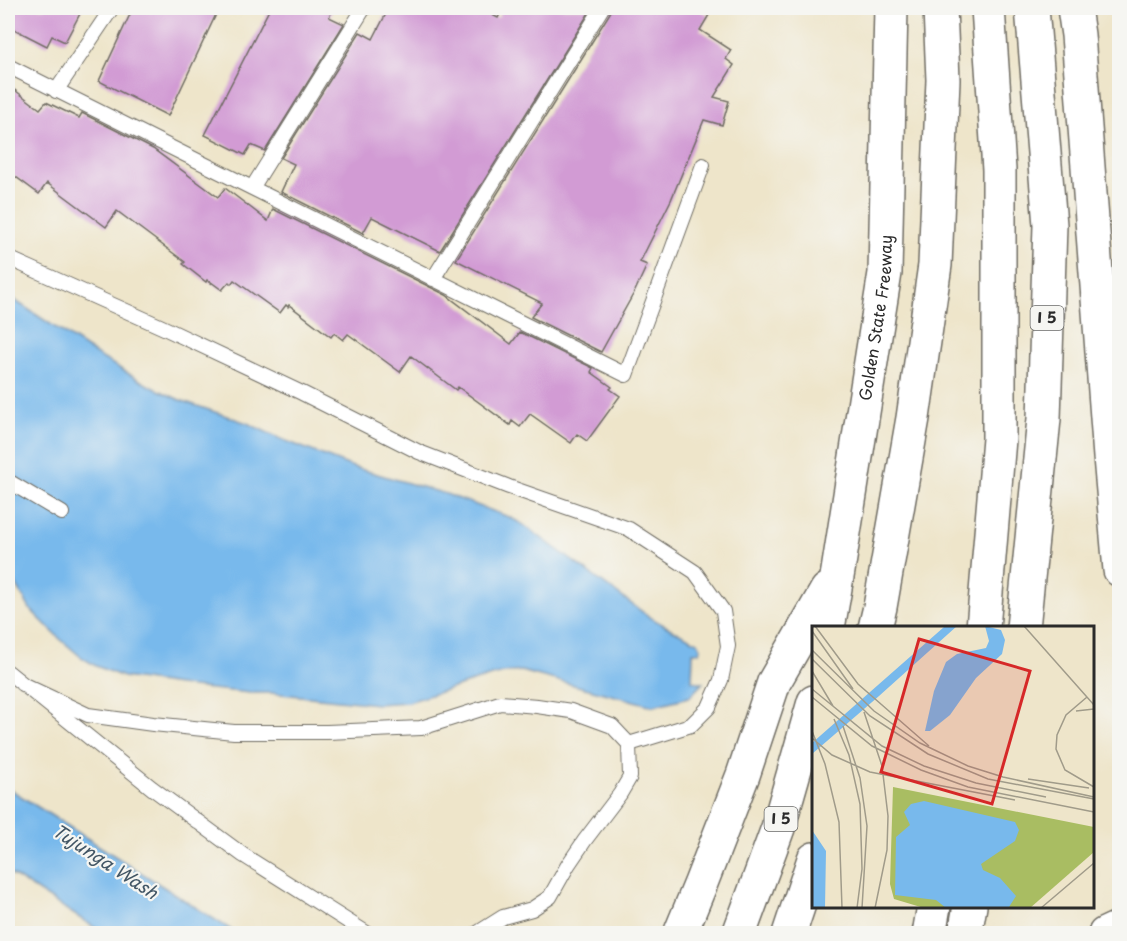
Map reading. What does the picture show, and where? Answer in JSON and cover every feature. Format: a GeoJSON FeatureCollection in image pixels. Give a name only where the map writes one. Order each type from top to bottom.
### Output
{"type":"FeatureCollection","features":[{"type":"Feature","properties":{"kind":"highway","name":"Golden State Freeway"},"geometry":{"type":"LineString","coordinates":[[828,626],[885,273],[891,8]]}},
{"type":"Feature","properties":{"kind":"highway"},"geometry":{"type":"LineString","coordinates":[[875,626],[913,418],[935,265],[943,80],[940,8]]}},
{"type":"Feature","properties":{"kind":"highway"},"geometry":{"type":"LineString","coordinates":[[983,626],[999,428],[999,170],[988,8]]}},
{"type":"Feature","properties":{"kind":"highway","name":"I 5"},"geometry":{"type":"LineString","coordinates":[[1023,626],[1044,418],[1050,225],[1032,8]]}},
{"type":"Feature","properties":{"kind":"highway"},"geometry":{"type":"LineString","coordinates":[[1074,8],[1078,35],[1119,570]]}},
{"type":"Feature","properties":{"kind":"highway"},"geometry":{"type":"LineString","coordinates":[[680,933],[734,796],[774,682],[838,571]]}},
{"type":"Feature","properties":{"kind":"highway","name":"I 5"},"geometry":{"type":"LineString","coordinates":[[739,933],[778,828],[812,706]]}},
{"type":"Feature","properties":{"kind":"highway"},"geometry":{"type":"LineString","coordinates":[[789,933],[812,863]]}},
{"type":"Feature","properties":{"kind":"highway"},"geometry":{"type":"LineString","coordinates":[[929,933],[934,908]]}},
{"type":"Feature","properties":{"kind":"highway"},"geometry":{"type":"LineString","coordinates":[[965,933],[970,908]]}},
{"type":"Feature","properties":{"kind":"highway"},"geometry":{"type":"LineString","coordinates":[[1105,933],[1119,927]]}},
{"type":"Feature","properties":{"kind":"lane"},"geometry":{"type":"LineString","coordinates":[[56,91],[112,8]]}},
{"type":"Feature","properties":{"kind":"lane"},"geometry":{"type":"LineString","coordinates":[[252,188],[364,8]]}},
{"type":"Feature","properties":{"kind":"lane"},"geometry":{"type":"LineString","coordinates":[[433,279],[602,8]]}},
{"type":"Feature","properties":{"kind":"lane"},"geometry":{"type":"LineString","coordinates":[[8,66],[626,375],[703,165]]}},
{"type":"Feature","properties":{"kind":"lane"},"geometry":{"type":"LineString","coordinates":[[8,258],[162,327],[420,452],[509,487],[629,529],[695,572],[723,611],[729,646],[721,680],[709,707],[691,725],[629,744]]}},
{"type":"Feature","properties":{"kind":"lane"},"geometry":{"type":"LineString","coordinates":[[8,481],[62,513]]}},
{"type":"Feature","properties":{"kind":"lane"},"geometry":{"type":"LineString","coordinates":[[8,672],[152,789],[234,848],[368,933]]}},
{"type":"Feature","properties":{"kind":"lane"},"geometry":{"type":"LineString","coordinates":[[22,684],[88,715],[234,732],[327,732],[421,728],[500,703],[571,711],[612,726],[629,744],[630,777],[620,794],[568,865],[550,897],[532,909],[503,917],[476,933]]}},
{"type":"Feature","properties":{"kind":"water"},"geometry":{"type":"Polygon","coordinates":[[[8,296],[97,355],[148,385],[180,400],[247,423],[353,467],[446,494],[522,524],[651,618],[698,642],[701,648],[700,652],[693,652],[692,681],[703,683],[689,697],[653,706],[521,671],[503,673],[408,702],[377,704],[192,687],[123,677],[96,666],[81,657],[59,638],[30,609],[8,570],[8,296]]]}},
{"type":"Feature","properties":{"kind":"water","name":"Tujunga Wash"},"geometry":{"type":"Polygon","coordinates":[[[8,788],[236,933],[103,933],[8,872],[8,788]]]}},
{"type":"Feature","properties":{"kind":"building"},"geometry":{"type":"Polygon","coordinates":[[[8,8],[83,8],[65,42],[52,36],[47,46],[8,26],[8,8]]]}},
{"type":"Feature","properties":{"kind":"building"},"geometry":{"type":"Polygon","coordinates":[[[133,8],[219,8],[168,116],[99,81],[133,8]]]}},
{"type":"Feature","properties":{"kind":"building"},"geometry":{"type":"Polygon","coordinates":[[[270,8],[334,8],[329,17],[344,24],[265,151],[251,145],[245,155],[205,135],[270,8]]]}},
{"type":"Feature","properties":{"kind":"building"},"geometry":{"type":"Polygon","coordinates":[[[389,8],[479,8],[498,18],[503,8],[592,8],[440,251],[372,217],[363,233],[281,192],[294,164],[281,158],[360,32],[373,39],[389,8]]]}},
{"type":"Feature","properties":{"kind":"building"},"geometry":{"type":"Polygon","coordinates":[[[611,8],[696,8],[709,15],[700,30],[731,50],[726,59],[734,65],[714,97],[729,101],[722,125],[704,120],[671,200],[640,262],[647,265],[601,352],[531,317],[542,303],[456,260],[611,8]]]}},
{"type":"Feature","properties":{"kind":"building"},"geometry":{"type":"Polygon","coordinates":[[[8,85],[40,109],[46,102],[79,118],[82,113],[153,149],[218,197],[225,188],[268,221],[273,209],[446,295],[511,344],[520,332],[593,368],[591,372],[612,387],[610,389],[620,396],[587,441],[577,434],[571,443],[530,414],[520,427],[512,421],[510,425],[458,387],[456,390],[411,356],[400,372],[348,334],[343,340],[334,333],[331,337],[289,305],[288,307],[286,305],[280,313],[234,280],[222,290],[207,280],[206,282],[183,264],[185,262],[117,211],[106,227],[47,183],[39,194],[8,171],[8,85]]]}}]}
